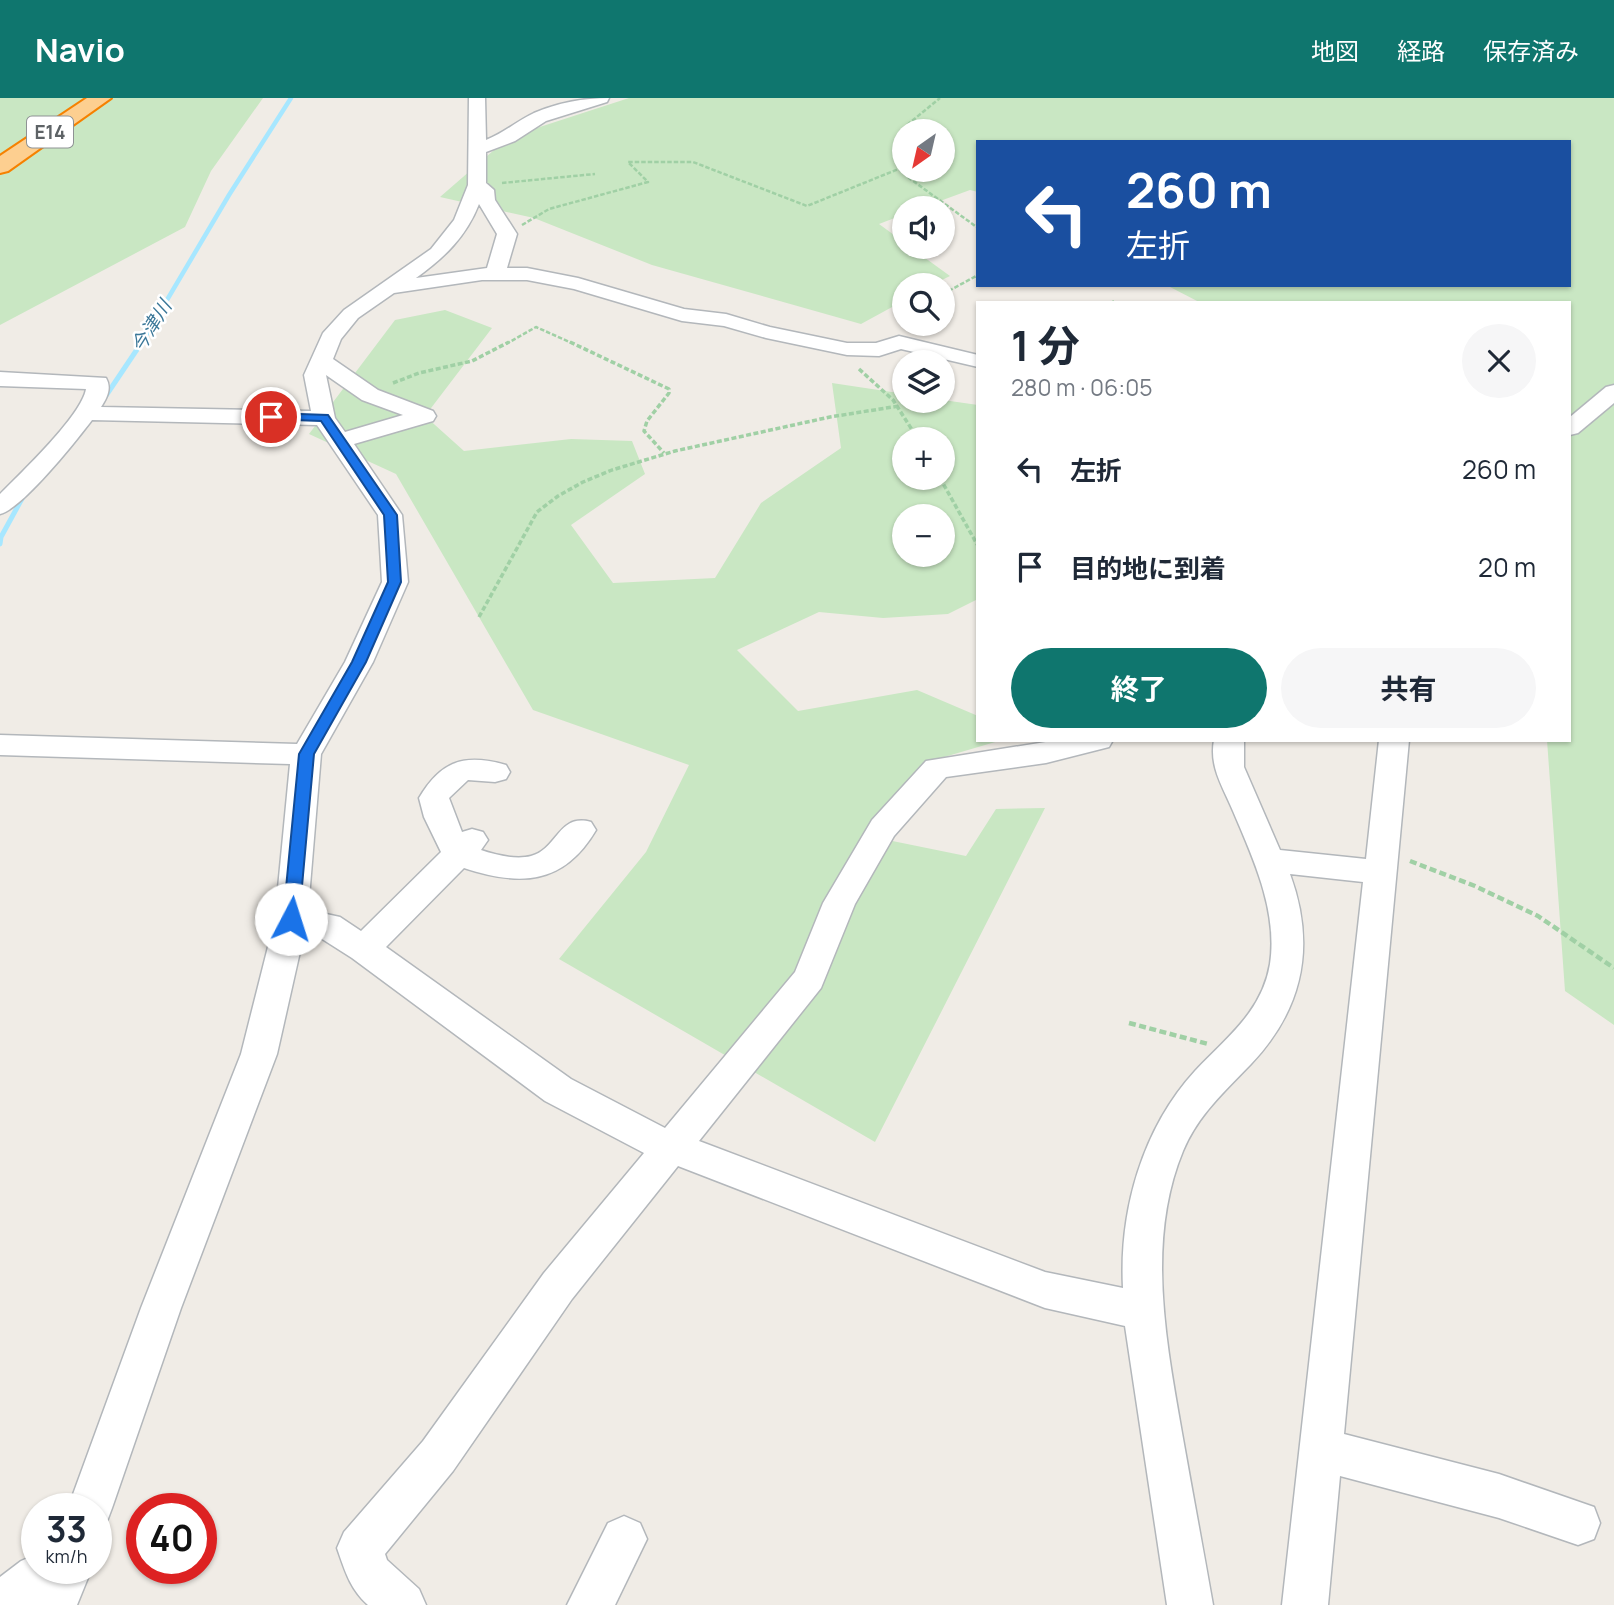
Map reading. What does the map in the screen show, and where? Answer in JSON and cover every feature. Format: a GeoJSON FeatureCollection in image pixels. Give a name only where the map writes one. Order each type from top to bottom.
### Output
{"type":"FeatureCollection","features":[{"type":"Feature","properties":{"kind":"highway","name":"E14"},"geometry":{"type":"LineString","coordinates":[[0,146],[74,98]]}},
{"type":"Feature","properties":{"kind":"highway","name":"E14"},"geometry":{"type":"LineString","coordinates":[[0,166],[101,98]]}},
{"type":"Feature","properties":{"kind":"street"},"geometry":{"type":"LineString","coordinates":[[95,1493],[161,1308],[258,1054],[291,919],[306,754],[359,662],[395,582],[390,515],[332,429],[315,374],[331,338],[351,314],[438,253],[463,221],[477,185],[477,98]]}},
{"type":"Feature","properties":{"kind":"street"},"geometry":{"type":"LineString","coordinates":[[477,149],[509,136],[540,117],[601,98]]}},
{"type":"Feature","properties":{"kind":"street"},"geometry":{"type":"LineString","coordinates":[[477,185],[485,190],[486,200],[507,234],[495,274]]}},
{"type":"Feature","properties":{"kind":"street"},"geometry":{"type":"LineString","coordinates":[[387,288],[495,274],[527,274],[556,279],[682,315],[726,320],[766,332],[847,349],[879,350],[898,342],[976,361]]}},
{"type":"Feature","properties":{"kind":"street"},"geometry":{"type":"LineString","coordinates":[[84,413],[332,429],[425,416],[366,393],[321,361]]}},
{"type":"Feature","properties":{"kind":"street"},"geometry":{"type":"LineString","coordinates":[[0,379],[98,383],[97,395],[84,413],[20,489],[0,507]]}},
{"type":"Feature","properties":{"kind":"street"},"geometry":{"type":"LineString","coordinates":[[1571,427],[1614,392]]}},
{"type":"Feature","properties":{"kind":"street"},"geometry":{"type":"LineString","coordinates":[[403,1605],[369,1574],[360,1548],[438,1456],[558,1286],[809,979],[839,903],[883,828],[937,768],[1046,753],[1091,742]]}},
{"type":"Feature","properties":{"kind":"street"},"geometry":{"type":"LineString","coordinates":[[1190,1605],[1142,1311],[1145,1228],[1150,1188],[1165,1148],[1181,1118],[1207,1083],[1239,1052],[1276,1000],[1287,964],[1289,927],[1268,860],[1231,774],[1226,751],[1228,742]]}},
{"type":"Feature","properties":{"kind":"street"},"geometry":{"type":"LineString","coordinates":[[1305,1605],[1394,742]]}},
{"type":"Feature","properties":{"kind":"street"},"geometry":{"type":"LineString","coordinates":[[0,745],[306,754]]}},
{"type":"Feature","properties":{"kind":"street"},"geometry":{"type":"LineString","coordinates":[[495,772],[474,768],[456,771],[444,782],[434,798],[439,817],[466,846],[494,866],[526,868],[552,859],[580,830]]}},
{"type":"Feature","properties":{"kind":"street"},"geometry":{"type":"LineString","coordinates":[[364,948],[466,846]]}},
{"type":"Feature","properties":{"kind":"street"},"geometry":{"type":"LineString","coordinates":[[1268,860],[1381,863]]}},
{"type":"Feature","properties":{"kind":"street"},"geometry":{"type":"LineString","coordinates":[[291,919],[328,926],[364,948],[558,1090],[650,1139],[1045,1290],[1142,1311]]}},
{"type":"Feature","properties":{"kind":"street"},"geometry":{"type":"LineString","coordinates":[[1321,1449],[1499,1496],[1578,1522]]}},
{"type":"Feature","properties":{"kind":"street"},"geometry":{"type":"LineString","coordinates":[[590,1605],[624,1539]]}},
{"type":"Feature","properties":{"kind":"street"},"geometry":{"type":"LineString","coordinates":[[5,1605],[26,1584]]}},
{"type":"Feature","properties":{"kind":"street"},"geometry":{"type":"LineString","coordinates":[[54,1605],[63,1584]]}},
{"type":"Feature","properties":{"kind":"path"},"geometry":{"type":"LineString","coordinates":[[914,119],[940,98]]}},
{"type":"Feature","properties":{"kind":"path"},"geometry":{"type":"LineString","coordinates":[[507,234],[549,209],[648,182],[628,162],[693,162],[807,206],[892,173]]}},
{"type":"Feature","properties":{"kind":"path"},"geometry":{"type":"LineString","coordinates":[[477,185],[595,174]]}},
{"type":"Feature","properties":{"kind":"path"},"geometry":{"type":"LineString","coordinates":[[915,182],[976,227]]}},
{"type":"Feature","properties":{"kind":"path"},"geometry":{"type":"LineString","coordinates":[[955,287],[976,276]]}},
{"type":"Feature","properties":{"kind":"path"},"geometry":{"type":"LineString","coordinates":[[366,393],[382,389],[414,372],[439,369],[480,358],[536,327],[669,389],[669,393],[647,421],[644,431],[664,453]]}},
{"type":"Feature","properties":{"kind":"path"},"geometry":{"type":"LineString","coordinates":[[847,349],[851,362],[878,380],[892,397]]}},
{"type":"Feature","properties":{"kind":"path"},"geometry":{"type":"LineString","coordinates":[[479,617],[531,522],[547,502],[604,474],[664,453],[864,410],[892,407]]}},
{"type":"Feature","properties":{"kind":"path"},"geometry":{"type":"LineString","coordinates":[[947,490],[976,542]]}},
{"type":"Feature","properties":{"kind":"path"},"geometry":{"type":"LineString","coordinates":[[1381,863],[1432,868],[1540,917],[1588,953],[1614,968]]}},
{"type":"Feature","properties":{"kind":"path"},"geometry":{"type":"LineString","coordinates":[[1129,1023],[1239,1052]]}},
{"type":"Feature","properties":{"kind":"green space"},"geometry":{"type":"Polygon","coordinates":[[[0,98],[263,98],[211,171],[185,227],[0,325],[0,98]]]}},
{"type":"Feature","properties":{"kind":"green space"},"geometry":{"type":"Polygon","coordinates":[[[629,98],[1614,98],[1614,1025],[1565,991],[1547,742],[1571,742],[1571,301],[1197,301],[1170,287],[1571,287],[1571,140],[976,140],[976,192],[970,190],[954,196],[892,196],[892,219],[879,224],[892,234],[892,259],[927,259],[946,273],[892,273],[892,307],[861,324],[652,265],[534,218],[440,197],[509,137],[629,98]]]}},
{"type":"Feature","properties":{"kind":"green space"},"geometry":{"type":"Polygon","coordinates":[[[445,310],[492,328],[425,416],[464,451],[571,439],[632,441],[645,474],[571,525],[613,583],[715,578],[761,503],[841,448],[832,383],[892,392],[892,413],[955,413],[955,402],[976,405],[976,600],[948,614],[883,618],[819,612],[737,650],[798,711],[917,690],[976,715],[976,742],[995,742],[934,760],[863,835],[966,856],[996,809],[1045,808],[875,1142],[559,959],[646,852],[689,765],[533,710],[396,474],[309,434],[395,320],[445,310]]]}},
{"type":"Feature","properties":{"kind":"waterway","name":"今津川"},"geometry":{"type":"LineString","coordinates":[[141,344],[229,195],[291,98]]}},
{"type":"Feature","properties":{"kind":"waterway","name":"今津川"},"geometry":{"type":"LineString","coordinates":[[97,409],[142,342]]}},
{"type":"Feature","properties":{"kind":"waterway","name":"今津川"},"geometry":{"type":"LineString","coordinates":[[0,544],[1,537],[24,495]]}},
{"type":"Feature","properties":{"kind":"route"},"geometry":{"type":"LineString","coordinates":[[271,417],[324,418],[390,515],[395,582],[359,662],[306,754],[291,919]]}}]}
